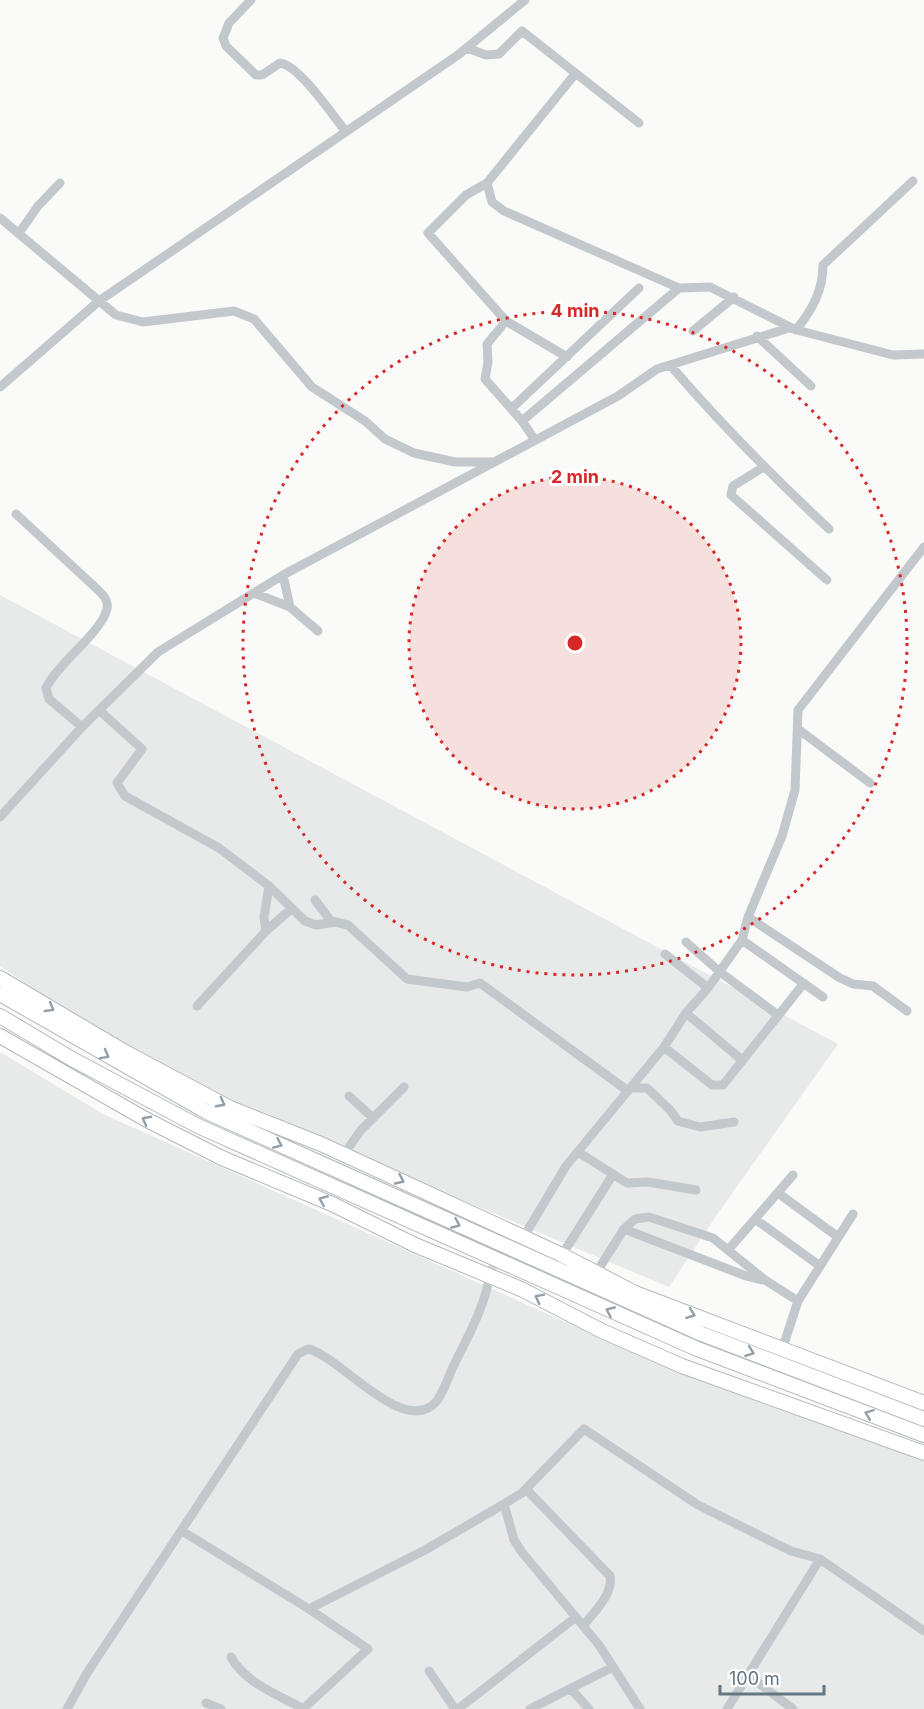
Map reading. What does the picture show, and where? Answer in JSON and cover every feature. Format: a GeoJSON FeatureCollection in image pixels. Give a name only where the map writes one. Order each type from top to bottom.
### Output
{"type":"FeatureCollection","features":[{"type":"Feature","properties":{"kind":"highway"},"geometry":{"type":"LineString","coordinates":[[0,978],[125,1052],[230,1108],[344,1154],[508,1235],[523,1238],[562,1255],[635,1293],[924,1403]]}},
{"type":"Feature","properties":{"kind":"highway"},"geometry":{"type":"LineString","coordinates":[[0,994],[207,1112],[702,1334],[924,1419]]}},
{"type":"Feature","properties":{"kind":"highway"},"geometry":{"type":"LineString","coordinates":[[0,1016],[72,1059],[198,1126],[695,1348],[924,1435]]}},
{"type":"Feature","properties":{"kind":"highway"},"geometry":{"type":"LineString","coordinates":[[0,1036],[147,1120],[222,1158],[332,1204],[415,1245],[490,1273],[682,1366],[924,1453]]}},
{"type":"Feature","properties":{"kind":"street"},"geometry":{"type":"LineString","coordinates":[[251,0],[225,29],[222,38],[226,46],[256,75],[262,75],[280,63],[287,64],[315,93],[346,132]]}},
{"type":"Feature","properties":{"kind":"street"},"geometry":{"type":"LineString","coordinates":[[0,387],[99,301],[466,48],[525,0]]}},
{"type":"Feature","properties":{"kind":"street"},"geometry":{"type":"LineString","coordinates":[[466,48],[486,55],[499,54],[522,31],[639,123]]}},
{"type":"Feature","properties":{"kind":"street"},"geometry":{"type":"LineString","coordinates":[[567,357],[506,321],[428,233],[466,195],[487,183],[575,74]]}},
{"type":"Feature","properties":{"kind":"street"},"geometry":{"type":"LineString","coordinates":[[796,330],[818,297],[823,279],[823,265],[913,181]]}},
{"type":"Feature","properties":{"kind":"street"},"geometry":{"type":"LineString","coordinates":[[20,233],[38,206],[60,183]]}},
{"type":"Feature","properties":{"kind":"street"},"geometry":{"type":"LineString","coordinates":[[487,183],[492,202],[504,211],[679,288],[710,287],[796,330]]}},
{"type":"Feature","properties":{"kind":"street"},"geometry":{"type":"LineString","coordinates":[[0,218],[116,315],[143,322],[234,311],[254,319],[312,387],[365,421],[385,439],[414,453],[455,462],[494,462]]}},
{"type":"Feature","properties":{"kind":"street"},"geometry":{"type":"LineString","coordinates":[[512,408],[639,288]]}},
{"type":"Feature","properties":{"kind":"street"},"geometry":{"type":"LineString","coordinates":[[522,421],[679,288]]}},
{"type":"Feature","properties":{"kind":"street"},"geometry":{"type":"LineString","coordinates":[[693,331],[734,297]]}},
{"type":"Feature","properties":{"kind":"street"},"geometry":{"type":"LineString","coordinates":[[506,321],[487,344],[488,362],[484,379],[512,408],[535,440]]}},
{"type":"Feature","properties":{"kind":"street"},"geometry":{"type":"LineString","coordinates":[[0,817],[82,727],[158,652],[283,575],[618,396],[657,369],[789,328],[893,355],[924,354]]}},
{"type":"Feature","properties":{"kind":"street"},"geometry":{"type":"LineString","coordinates":[[758,336],[811,386]]}},
{"type":"Feature","properties":{"kind":"street"},"geometry":{"type":"LineString","coordinates":[[670,365],[741,440],[762,468],[829,529]]}},
{"type":"Feature","properties":{"kind":"street"},"geometry":{"type":"LineString","coordinates":[[762,468],[733,486],[731,495],[827,580]]}},
{"type":"Feature","properties":{"kind":"street"},"geometry":{"type":"LineString","coordinates":[[16,514],[97,589],[107,603],[107,609],[99,623],[55,674],[46,688],[53,704],[82,727]]}},
{"type":"Feature","properties":{"kind":"street"},"geometry":{"type":"LineString","coordinates":[[523,1238],[578,1152],[664,1047],[686,1013],[708,988],[742,940],[748,917],[782,836],[795,790],[798,710],[924,547]]}},
{"type":"Feature","properties":{"kind":"street"},"geometry":{"type":"LineString","coordinates":[[283,575],[290,607]]}},
{"type":"Feature","properties":{"kind":"street"},"geometry":{"type":"LineString","coordinates":[[254,593],[290,607],[318,631]]}},
{"type":"Feature","properties":{"kind":"street"},"geometry":{"type":"LineString","coordinates":[[99,710],[142,749],[117,783],[125,796],[219,848],[269,886],[305,921],[316,925],[336,922]]}},
{"type":"Feature","properties":{"kind":"street"},"geometry":{"type":"LineString","coordinates":[[798,729],[870,783]]}},
{"type":"Feature","properties":{"kind":"street"},"geometry":{"type":"LineString","coordinates":[[266,931],[264,917],[269,886]]}},
{"type":"Feature","properties":{"kind":"street"},"geometry":{"type":"LineString","coordinates":[[315,900],[323,913],[336,922],[348,925],[407,979],[467,987],[480,982],[629,1089],[646,1088],[670,1110],[678,1121],[700,1127],[734,1122]]}},
{"type":"Feature","properties":{"kind":"street"},"geometry":{"type":"LineString","coordinates":[[197,1006],[266,931],[291,909]]}},
{"type":"Feature","properties":{"kind":"street"},"geometry":{"type":"LineString","coordinates":[[748,917],[840,978],[853,984],[873,986],[908,1011]]}},
{"type":"Feature","properties":{"kind":"street"},"geometry":{"type":"LineString","coordinates":[[742,940],[824,997]]}},
{"type":"Feature","properties":{"kind":"street"},"geometry":{"type":"LineString","coordinates":[[686,942],[720,972],[778,1015]]}},
{"type":"Feature","properties":{"kind":"street"},"geometry":{"type":"LineString","coordinates":[[665,954],[708,988]]}},
{"type":"Feature","properties":{"kind":"street"},"geometry":{"type":"LineString","coordinates":[[664,1047],[712,1085],[723,1085],[804,983]]}},
{"type":"Feature","properties":{"kind":"street"},"geometry":{"type":"LineString","coordinates":[[686,1013],[742,1060]]}},
{"type":"Feature","properties":{"kind":"street"},"geometry":{"type":"LineString","coordinates":[[344,1154],[373,1118],[404,1087]]}},
{"type":"Feature","properties":{"kind":"street"},"geometry":{"type":"LineString","coordinates":[[349,1096],[373,1118]]}},
{"type":"Feature","properties":{"kind":"street"},"geometry":{"type":"LineString","coordinates":[[578,1152],[612,1176],[627,1183],[648,1182],[696,1190]]}},
{"type":"Feature","properties":{"kind":"street"},"geometry":{"type":"LineString","coordinates":[[729,1249],[793,1175]]}},
{"type":"Feature","properties":{"kind":"street"},"geometry":{"type":"LineString","coordinates":[[562,1255],[612,1176]]}},
{"type":"Feature","properties":{"kind":"street"},"geometry":{"type":"LineString","coordinates":[[778,1193],[838,1237]]}},
{"type":"Feature","properties":{"kind":"street"},"geometry":{"type":"LineString","coordinates":[[782,1350],[798,1301],[853,1214]]}},
{"type":"Feature","properties":{"kind":"street"},"geometry":{"type":"LineString","coordinates":[[596,1273],[624,1229],[635,1220],[649,1217],[703,1233],[729,1249],[765,1280],[798,1301]]}},
{"type":"Feature","properties":{"kind":"street"},"geometry":{"type":"LineString","coordinates":[[755,1219],[820,1266]]}},
{"type":"Feature","properties":{"kind":"street"},"geometry":{"type":"LineString","coordinates":[[624,1229],[746,1276],[765,1280]]}},
{"type":"Feature","properties":{"kind":"street"},"geometry":{"type":"LineString","coordinates":[[67,1709],[87,1673],[298,1354],[308,1349],[320,1353],[357,1382],[403,1410],[420,1412],[435,1403],[469,1333],[490,1273]]}},
{"type":"Feature","properties":{"kind":"street"},"geometry":{"type":"LineString","coordinates":[[309,1609],[425,1550],[504,1504],[526,1489],[585,1429],[698,1505],[791,1551],[820,1559],[924,1631]]}},
{"type":"Feature","properties":{"kind":"street"},"geometry":{"type":"LineString","coordinates":[[526,1489],[610,1576],[610,1589],[584,1625]]}},
{"type":"Feature","properties":{"kind":"street"},"geometry":{"type":"LineString","coordinates":[[504,1504],[518,1545],[584,1625],[640,1709]]}},
{"type":"Feature","properties":{"kind":"street"},"geometry":{"type":"LineString","coordinates":[[182,1532],[309,1609],[368,1649],[303,1709],[248,1677],[237,1667],[231,1657]]}},
{"type":"Feature","properties":{"kind":"street"},"geometry":{"type":"LineString","coordinates":[[727,1709],[820,1559]]}},
{"type":"Feature","properties":{"kind":"street"},"geometry":{"type":"LineString","coordinates":[[429,1671],[457,1709],[576,1617]]}},
{"type":"Feature","properties":{"kind":"street"},"geometry":{"type":"LineString","coordinates":[[533,1708],[612,1667]]}},
{"type":"Feature","properties":{"kind":"street"},"geometry":{"type":"LineString","coordinates":[[749,1676],[793,1709]]}},
{"type":"Feature","properties":{"kind":"street"},"geometry":{"type":"LineString","coordinates":[[571,1689],[589,1709]]}},
{"type":"Feature","properties":{"kind":"street"},"geometry":{"type":"LineString","coordinates":[[206,1703],[221,1709]]}},
{"type":"Feature","properties":{"kind":"shaded area"},"geometry":{"type":"Polygon","coordinates":[[[0,595],[838,1044],[716,1216],[669,1287],[254,1113],[98,1033],[0,966],[0,595]]]}},
{"type":"Feature","properties":{"kind":"shaded area"},"geometry":{"type":"Polygon","coordinates":[[[0,1052],[103,1114],[561,1320],[924,1460],[924,1709],[0,1709],[0,1052]]]}},
{"type":"Feature","properties":{"kind":"tunnel"},"geometry":{"type":"LineString","coordinates":[[491,1271],[507,1239]]}}]}
